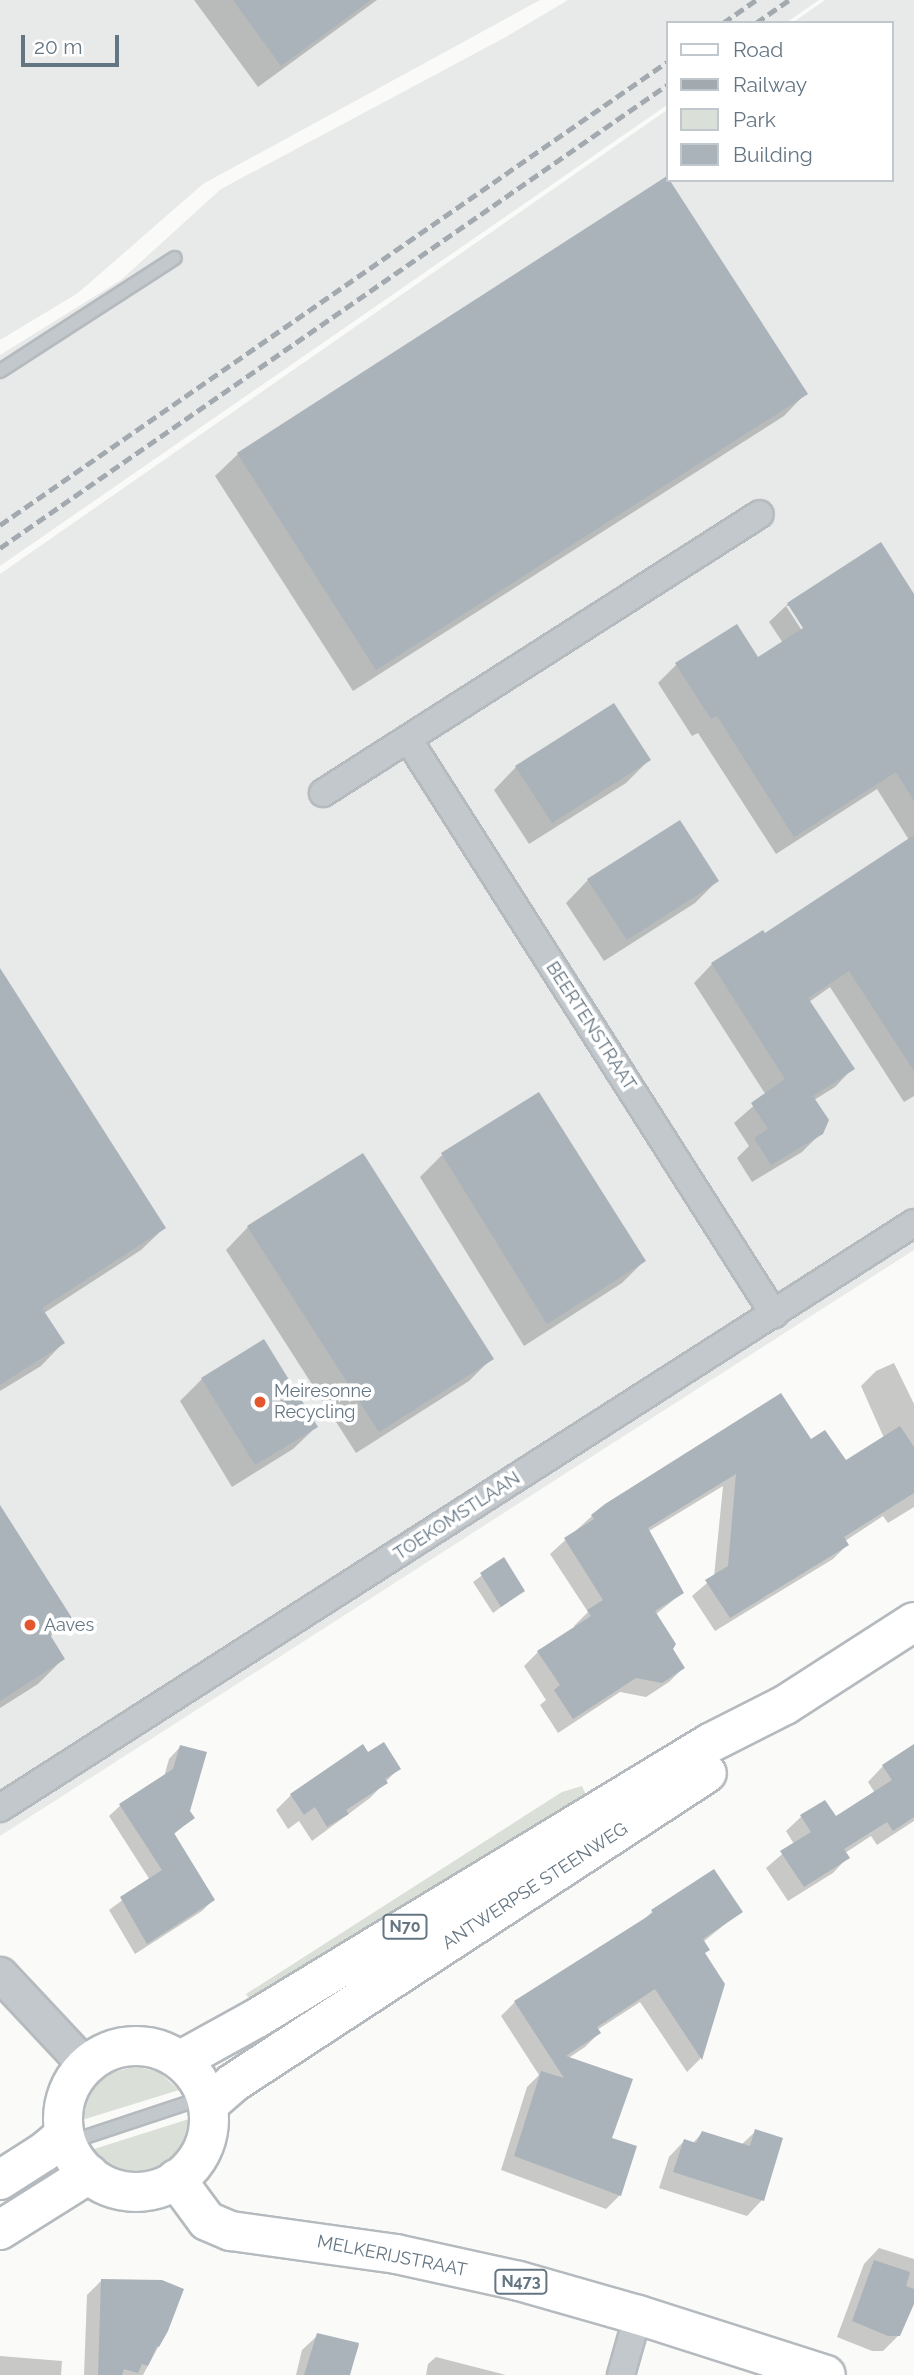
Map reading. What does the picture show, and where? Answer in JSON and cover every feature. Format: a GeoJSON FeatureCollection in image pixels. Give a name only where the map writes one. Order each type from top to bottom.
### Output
{"type":"FeatureCollection","features":[{"type":"Feature","properties":{"kind":"main road","name":"ANTWERPSE STEENWEG"},"geometry":{"type":"LineString","coordinates":[[181,2060],[257,2018],[710,1743],[785,1705],[914,1622]]}},
{"type":"Feature","properties":{"kind":"main road","name":"ANTWERPSE STEENWEG"},"geometry":{"type":"LineString","coordinates":[[207,2101],[729,1757],[785,1705]]}},
{"type":"Feature","properties":{"kind":"main road"},"geometry":{"type":"LineString","coordinates":[[139,2046],[156,2049],[181,2060],[194,2075],[207,2101],[206,2138],[200,2153],[176,2179],[153,2190],[116,2189],[89,2174],[65,2139],[62,2122],[67,2094],[86,2066],[102,2054],[139,2046]]}},
{"type":"Feature","properties":{"kind":"main road"},"geometry":{"type":"LineString","coordinates":[[0,2180],[65,2139]]}},
{"type":"Feature","properties":{"kind":"main road"},"geometry":{"type":"LineString","coordinates":[[0,2230],[89,2174]]}},
{"type":"Feature","properties":{"kind":"main road","name":"MELKERIJSTRAAT"},"geometry":{"type":"LineString","coordinates":[[176,2179],[207,2221],[231,2231],[396,2254],[519,2281],[638,2315],[826,2375]]}},
{"type":"Feature","properties":{"kind":"street"},"geometry":{"type":"LineString","coordinates":[[323,793],[760,514]]}},
{"type":"Feature","properties":{"kind":"street","name":"BEERTENSTRAAT"},"geometry":{"type":"LineString","coordinates":[[408,739],[774,1314]]}},
{"type":"Feature","properties":{"kind":"street","name":"TOEKOMSTLAAN"},"geometry":{"type":"LineString","coordinates":[[0,1808],[914,1223]]}},
{"type":"Feature","properties":{"kind":"street"},"geometry":{"type":"LineString","coordinates":[[0,1975],[86,2066]]}},
{"type":"Feature","properties":{"kind":"street"},"geometry":{"type":"LineString","coordinates":[[621,2375],[638,2315]]}},
{"type":"Feature","properties":{"kind":"lane"},"geometry":{"type":"LineString","coordinates":[[0,371],[175,258]]}},
{"type":"Feature","properties":{"kind":"lane"},"geometry":{"type":"LineString","coordinates":[[65,2139],[207,2101]]}},
{"type":"Feature","properties":{"kind":"shaded area"},"geometry":{"type":"Polygon","coordinates":[[[0,0],[540,0],[203,184],[78,293],[0,340],[0,0]]]}},
{"type":"Feature","properties":{"kind":"shaded area"},"geometry":{"type":"Polygon","coordinates":[[[568,0],[819,0],[789,21],[666,21],[666,106],[0,566],[0,355],[121,280],[221,189],[504,38],[568,0]]]}},
{"type":"Feature","properties":{"kind":"shaded area"},"geometry":{"type":"Polygon","coordinates":[[[825,0],[914,0],[914,1250],[0,1836],[0,574],[666,111],[666,182],[893,182],[893,21],[795,21],[825,0]]]}},
{"type":"Feature","properties":{"kind":"green space"},"geometry":{"type":"Polygon","coordinates":[[[582,1786],[586,1795],[254,2007],[246,1994],[562,1792],[582,1786]]]}},
{"type":"Feature","properties":{"kind":"green space"},"geometry":{"type":"Polygon","coordinates":[[[135,2066],[159,2072],[179,2090],[82,2120],[84,2104],[95,2084],[108,2074],[135,2066]]]}},
{"type":"Feature","properties":{"kind":"green space"},"geometry":{"type":"Polygon","coordinates":[[[189,2119],[187,2133],[178,2153],[155,2170],[141,2173],[120,2171],[101,2161],[91,2150],[189,2119]]]}},
{"type":"Feature","properties":{"kind":"building"},"geometry":{"type":"Polygon","coordinates":[[[233,0],[371,0],[281,66],[233,0]]]}},
{"type":"Feature","properties":{"kind":"building"},"geometry":{"type":"Polygon","coordinates":[[[666,177],[666,182],[671,182],[808,394],[376,670],[237,453],[666,177]]]}},
{"type":"Feature","properties":{"kind":"building"},"geometry":{"type":"Polygon","coordinates":[[[881,542],[914,594],[914,801],[896,772],[794,837],[717,716],[711,719],[675,663],[737,624],[758,657],[803,628],[787,603],[881,542]]]}},
{"type":"Feature","properties":{"kind":"building"},"geometry":{"type":"Polygon","coordinates":[[[614,703],[651,760],[552,823],[515,766],[614,703]]]}},
{"type":"Feature","properties":{"kind":"building"},"geometry":{"type":"Polygon","coordinates":[[[680,820],[719,881],[627,940],[587,879],[680,820]]]}},
{"type":"Feature","properties":{"kind":"building"},"geometry":{"type":"Polygon","coordinates":[[[914,835],[914,1071],[849,971],[808,998],[855,1069],[813,1096],[829,1120],[823,1134],[771,1165],[754,1138],[768,1129],[751,1103],[785,1079],[711,963],[763,930],[765,933],[914,835]]]}},
{"type":"Feature","properties":{"kind":"building"},"geometry":{"type":"Polygon","coordinates":[[[0,968],[166,1228],[42,1308],[65,1343],[0,1385],[0,968]]]}},
{"type":"Feature","properties":{"kind":"building"},"geometry":{"type":"Polygon","coordinates":[[[539,1092],[646,1261],[547,1324],[441,1153],[539,1092]]]}},
{"type":"Feature","properties":{"kind":"building"},"geometry":{"type":"Polygon","coordinates":[[[363,1153],[494,1359],[379,1432],[247,1226],[363,1153]]]}},
{"type":"Feature","properties":{"kind":"building","name":"Meiresonne Recycling"},"geometry":{"type":"Polygon","coordinates":[[[264,1339],[318,1427],[255,1465],[201,1378],[264,1339]]]}},
{"type":"Feature","properties":{"kind":"building"},"geometry":{"type":"Polygon","coordinates":[[[781,1393],[811,1439],[825,1430],[846,1460],[900,1426],[914,1447],[914,1493],[844,1537],[849,1545],[730,1618],[705,1580],[728,1566],[736,1474],[648,1528],[684,1593],[655,1611],[676,1644],[673,1649],[685,1668],[662,1683],[636,1678],[573,1719],[554,1690],[560,1685],[537,1651],[591,1616],[587,1610],[603,1600],[564,1538],[594,1519],[591,1515],[605,1504],[781,1393]]]}},
{"type":"Feature","properties":{"kind":"building","name":"Aaves"},"geometry":{"type":"Polygon","coordinates":[[[0,1505],[72,1618],[49,1633],[65,1659],[0,1701],[0,1505]]]}},
{"type":"Feature","properties":{"kind":"building"},"geometry":{"type":"Polygon","coordinates":[[[504,1557],[525,1591],[501,1607],[480,1573],[504,1557]]]}},
{"type":"Feature","properties":{"kind":"building"},"geometry":{"type":"Polygon","coordinates":[[[384,1742],[401,1769],[385,1779],[388,1783],[346,1810],[349,1814],[327,1827],[315,1807],[304,1815],[290,1794],[363,1744],[368,1752],[384,1742]]]}},
{"type":"Feature","properties":{"kind":"building"},"geometry":{"type":"Polygon","coordinates":[[[914,1744],[914,1817],[893,1831],[887,1822],[844,1849],[850,1858],[804,1887],[780,1851],[811,1832],[800,1815],[825,1800],[836,1816],[892,1780],[882,1765],[914,1744]]]}},
{"type":"Feature","properties":{"kind":"building"},"geometry":{"type":"Polygon","coordinates":[[[180,1745],[207,1752],[190,1811],[195,1818],[174,1833],[215,1900],[147,1944],[120,1897],[162,1870],[119,1804],[173,1769],[180,1745]]]}},
{"type":"Feature","properties":{"kind":"building"},"geometry":{"type":"Polygon","coordinates":[[[714,1869],[743,1912],[703,1939],[710,1950],[705,1953],[725,1984],[702,2060],[655,1989],[597,2027],[601,2033],[566,2056],[633,2079],[612,2138],[637,2146],[621,2196],[514,2156],[541,2071],[564,2078],[514,2001],[653,1913],[651,1910],[714,1869]]]}},
{"type":"Feature","properties":{"kind":"building"},"geometry":{"type":"Polygon","coordinates":[[[755,2129],[783,2138],[764,2201],[673,2172],[684,2139],[696,2143],[702,2131],[750,2146],[755,2129]]]}},
{"type":"Feature","properties":{"kind":"building"},"geometry":{"type":"Polygon","coordinates":[[[874,2260],[910,2272],[906,2286],[914,2289],[914,2304],[900,2336],[888,2336],[852,2321],[874,2260]]]}},
{"type":"Feature","properties":{"kind":"building"},"geometry":{"type":"Polygon","coordinates":[[[101,2279],[162,2280],[184,2289],[168,2331],[159,2347],[157,2346],[148,2366],[142,2364],[138,2373],[124,2369],[122,2375],[98,2375],[101,2279]]]}},
{"type":"Feature","properties":{"kind":"building"},"geometry":{"type":"Polygon","coordinates":[[[317,2333],[359,2343],[350,2375],[304,2375],[317,2333]]]}},
{"type":"Feature","properties":{"kind":"railway"},"geometry":{"type":"LineString","coordinates":[[726,21],[756,0]]}},
{"type":"Feature","properties":{"kind":"railway"},"geometry":{"type":"LineString","coordinates":[[759,21],[789,0]]}},
{"type":"Feature","properties":{"kind":"railway"},"geometry":{"type":"LineString","coordinates":[[0,525],[666,63]]}},
{"type":"Feature","properties":{"kind":"railway"},"geometry":{"type":"LineString","coordinates":[[0,548],[666,86]]}},
{"type":"Feature","properties":{"kind":"place","name":"Meiresonne Recycling"},"geometry":{"type":"Point","coordinates":[260,1402]}},
{"type":"Feature","properties":{"kind":"place","name":"Aaves"},"geometry":{"type":"Point","coordinates":[30,1625]}}]}
